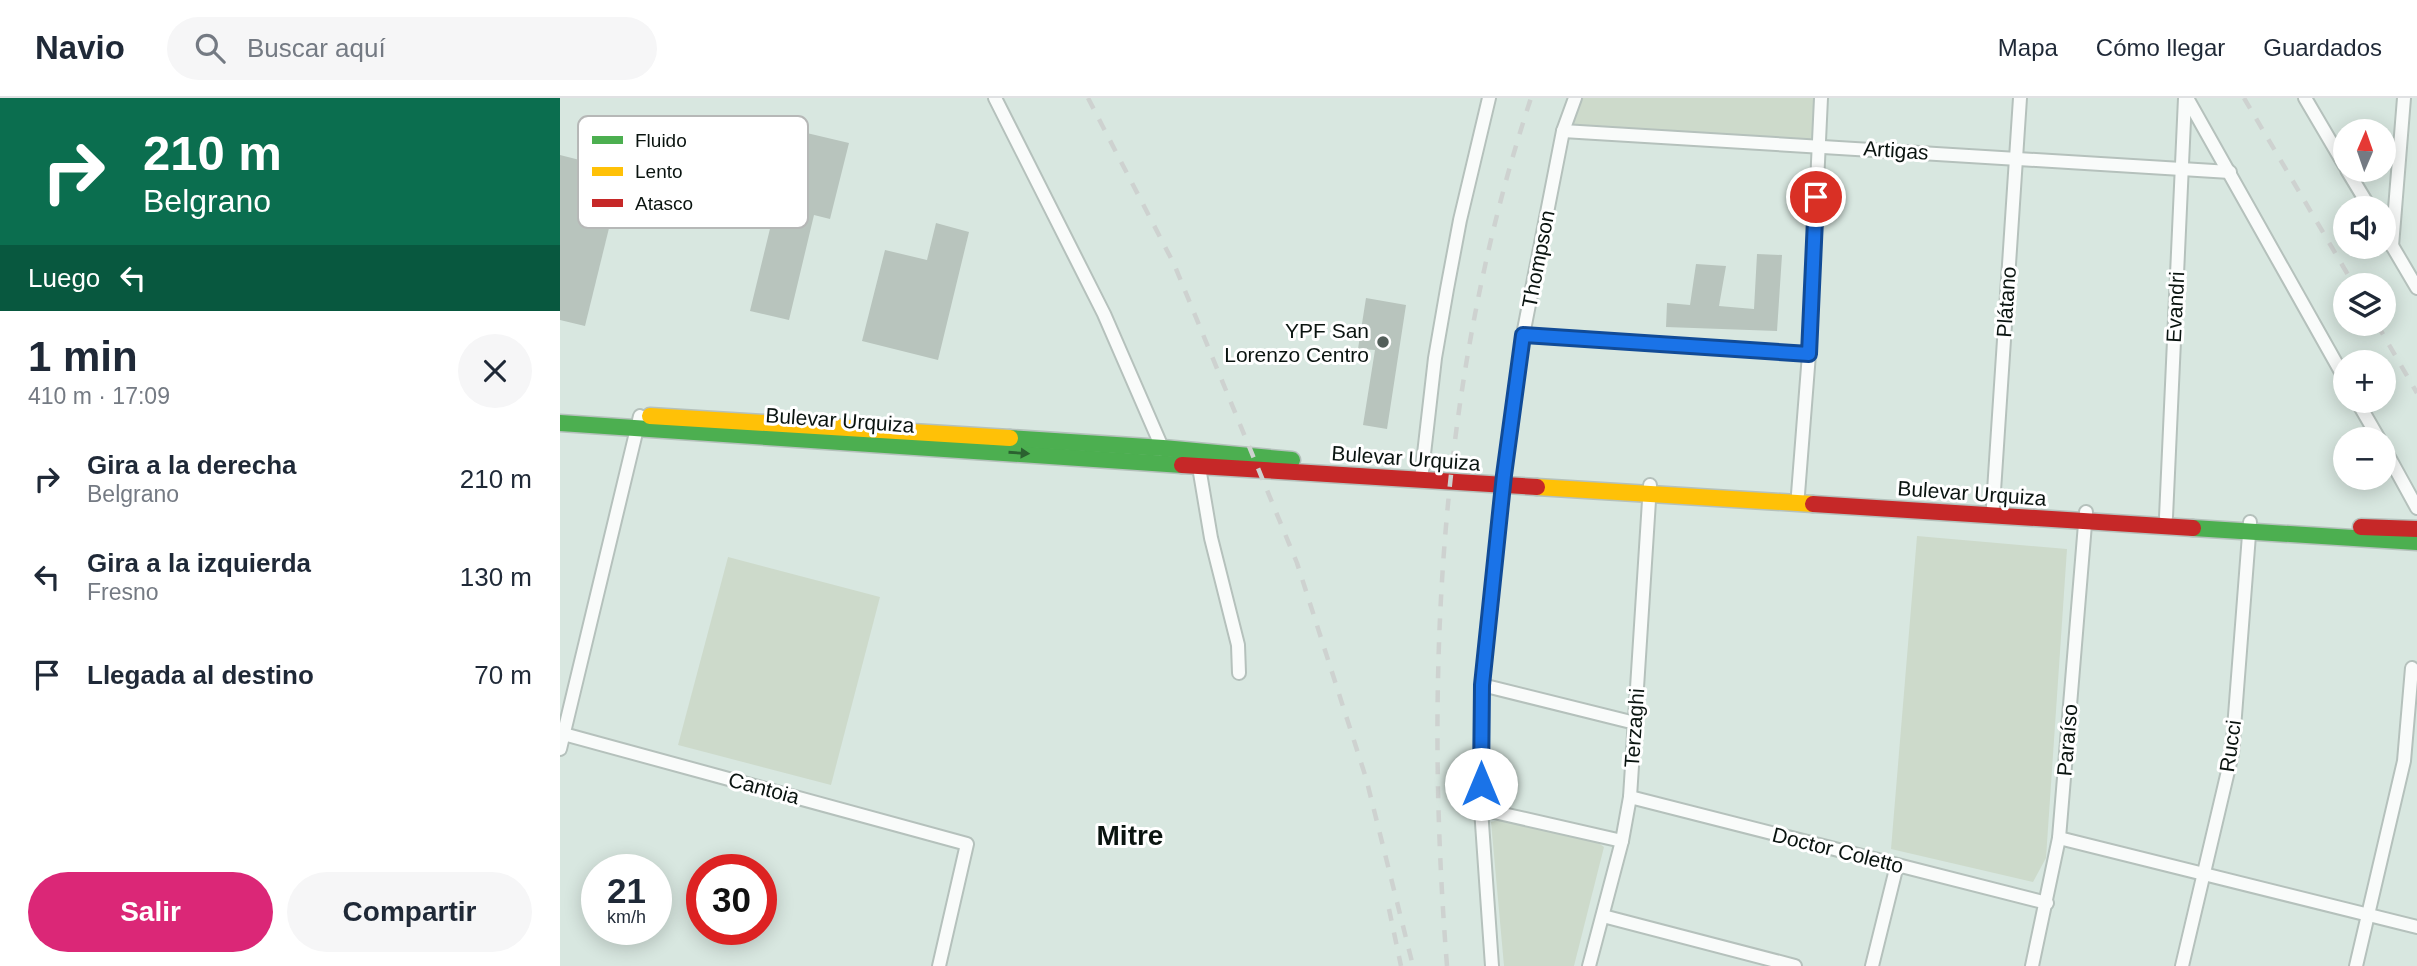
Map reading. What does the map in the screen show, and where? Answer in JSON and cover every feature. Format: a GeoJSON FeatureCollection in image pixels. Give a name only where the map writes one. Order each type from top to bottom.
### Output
{"type":"FeatureCollection","features":[{"type":"Feature","properties":{"kind":"main road","name":"Bulevar Urquiza"},"geometry":{"type":"LineString","coordinates":[[560,411],[638,422]]}},
{"type":"Feature","properties":{"kind":"main road","name":"Bulevar Urquiza"},"geometry":{"type":"LineString","coordinates":[[560,423],[638,422],[1197,457],[1422,475],[2250,527],[2417,542]]}},
{"type":"Feature","properties":{"kind":"main road","name":"Bulevar Urquiza"},"geometry":{"type":"LineString","coordinates":[[1649,489],[1798,494],[1993,506],[2085,516],[2166,517],[2250,527],[2417,529]]}},
{"type":"Feature","properties":{"kind":"street"},"geometry":{"type":"LineString","coordinates":[[995,98],[1104,314],[1165,455]]}},
{"type":"Feature","properties":{"kind":"street","name":"Thompson"},"geometry":{"type":"LineString","coordinates":[[1492,966],[1481,809],[1482,685],[1503,480],[1523,335],[1563,131],[1575,98]]}},
{"type":"Feature","properties":{"kind":"street"},"geometry":{"type":"LineString","coordinates":[[1798,494],[1809,354],[1821,98]]}},
{"type":"Feature","properties":{"kind":"street","name":"Plátano"},"geometry":{"type":"LineString","coordinates":[[1993,506],[2020,98]]}},
{"type":"Feature","properties":{"kind":"street"},"geometry":{"type":"LineString","coordinates":[[2186,98],[2333,357]]}},
{"type":"Feature","properties":{"kind":"street","name":"Evandri"},"geometry":{"type":"LineString","coordinates":[[2166,517],[2186,98]]}},
{"type":"Feature","properties":{"kind":"street"},"geometry":{"type":"LineString","coordinates":[[2305,98],[2333,146]]}},
{"type":"Feature","properties":{"kind":"street"},"geometry":{"type":"LineString","coordinates":[[2396,197],[2404,98]]}},
{"type":"Feature","properties":{"kind":"street"},"geometry":{"type":"LineString","coordinates":[[1422,475],[1435,358],[1456,237],[1485,102]]}},
{"type":"Feature","properties":{"kind":"street","name":"Artigas"},"geometry":{"type":"LineString","coordinates":[[1563,131],[2230,172]]}},
{"type":"Feature","properties":{"kind":"street"},"geometry":{"type":"LineString","coordinates":[[2396,253],[2417,288]]}},
{"type":"Feature","properties":{"kind":"street"},"geometry":{"type":"LineString","coordinates":[[1523,335],[1809,354]]}},
{"type":"Feature","properties":{"kind":"street"},"geometry":{"type":"LineString","coordinates":[[560,750],[638,422]]}},
{"type":"Feature","properties":{"kind":"street"},"geometry":{"type":"LineString","coordinates":[[1197,457],[1211,538],[1238,645],[1239,673]]}},
{"type":"Feature","properties":{"kind":"street"},"geometry":{"type":"LineString","coordinates":[[2396,470],[2417,508]]}},
{"type":"Feature","properties":{"kind":"street","name":"Terzaghi"},"geometry":{"type":"LineString","coordinates":[[1589,966],[1622,841],[1630,797],[1649,489]]}},
{"type":"Feature","properties":{"kind":"street","name":"Paraíso"},"geometry":{"type":"LineString","coordinates":[[2032,966],[2059,838],[2085,516]]}},
{"type":"Feature","properties":{"kind":"street","name":"Rucci"},"geometry":{"type":"LineString","coordinates":[[2182,966],[2232,754],[2250,527]]}},
{"type":"Feature","properties":{"kind":"street"},"geometry":{"type":"LineString","coordinates":[[2356,966],[2404,761],[2412,668]]}},
{"type":"Feature","properties":{"kind":"street"},"geometry":{"type":"LineString","coordinates":[[1482,685],[1635,723]]}},
{"type":"Feature","properties":{"kind":"street","name":"Cantoia"},"geometry":{"type":"LineString","coordinates":[[562,733],[967,844],[939,966]]}},
{"type":"Feature","properties":{"kind":"street","name":"Doctor Coletto"},"geometry":{"type":"LineString","coordinates":[[1630,797],[2047,903]]}},
{"type":"Feature","properties":{"kind":"street"},"geometry":{"type":"LineString","coordinates":[[1481,809],[1622,841]]}},
{"type":"Feature","properties":{"kind":"street"},"geometry":{"type":"LineString","coordinates":[[2059,838],[2417,927]]}},
{"type":"Feature","properties":{"kind":"street"},"geometry":{"type":"LineString","coordinates":[[1872,966],[1898,865]]}},
{"type":"Feature","properties":{"kind":"street"},"geometry":{"type":"LineString","coordinates":[[1603,916],[1795,966]]}},
{"type":"Feature","properties":{"kind":"green space"},"geometry":{"type":"Polygon","coordinates":[[[1575,98],[1821,98],[1819,145],[1563,131],[1575,98]]]}},
{"type":"Feature","properties":{"kind":"green space"},"geometry":{"type":"Polygon","coordinates":[[[1917,536],[2067,549],[2046,858],[2033,882],[1891,849],[1917,536]]]}},
{"type":"Feature","properties":{"kind":"green space"},"geometry":{"type":"Polygon","coordinates":[[[728,557],[880,597],[831,785],[678,745],[728,557]]]}},
{"type":"Feature","properties":{"kind":"green space"},"geometry":{"type":"Polygon","coordinates":[[[1499,820],[1597,842],[1604,847],[1574,966],[1504,966],[1491,822],[1499,820]]]}},
{"type":"Feature","properties":{"kind":"building"},"geometry":{"type":"Polygon","coordinates":[[[808,133],[849,143],[830,219],[814,215],[789,320],[750,311],[770,228],[808,228],[808,133]]]}},
{"type":"Feature","properties":{"kind":"building"},"geometry":{"type":"Polygon","coordinates":[[[560,155],[578,160],[578,228],[609,228],[585,326],[560,320],[560,155]]]}},
{"type":"Feature","properties":{"kind":"building"},"geometry":{"type":"Polygon","coordinates":[[[936,223],[969,232],[938,360],[862,341],[885,250],[927,260],[936,223]]]}},
{"type":"Feature","properties":{"kind":"building"},"geometry":{"type":"Polygon","coordinates":[[[1757,254],[1782,255],[1777,331],[1666,327],[1667,303],[1690,305],[1696,264],[1726,266],[1719,306],[1754,309],[1757,254]]]}},
{"type":"Feature","properties":{"kind":"building"},"geometry":{"type":"Polygon","coordinates":[[[1366,298],[1406,305],[1387,429],[1363,425],[1375,350],[1358,349],[1366,298]]]}},
{"type":"Feature","properties":{"kind":"railway"},"geometry":{"type":"LineString","coordinates":[[1088,98],[1174,264],[1297,563],[1366,778],[1413,966]]}},
{"type":"Feature","properties":{"kind":"railway"},"geometry":{"type":"LineString","coordinates":[[1447,966],[1437,747],[1439,637],[1446,528],[1458,418],[1476,310],[1500,203],[1531,98]]}},
{"type":"Feature","properties":{"kind":"railway"},"geometry":{"type":"LineString","coordinates":[[2244,98],[2347,273]]}},
{"type":"Feature","properties":{"kind":"railway"},"geometry":{"type":"LineString","coordinates":[[2384,336],[2417,393]]}},
{"type":"Feature","properties":{"kind":"railway"},"geometry":{"type":"LineString","coordinates":[[1389,909],[1401,966]]}},
{"type":"Feature","properties":{"kind":"traffic: fast"},"geometry":{"type":"LineString","coordinates":[[560,423],[1182,465]]}},
{"type":"Feature","properties":{"kind":"traffic: fast"},"geometry":{"type":"LineString","coordinates":[[1010,438],[1292,460]]}},
{"type":"Feature","properties":{"kind":"traffic: fast"},"geometry":{"type":"LineString","coordinates":[[2193,528],[2417,542]]}},
{"type":"Feature","properties":{"kind":"traffic: slow"},"geometry":{"type":"LineString","coordinates":[[650,416],[1010,438]]}},
{"type":"Feature","properties":{"kind":"traffic: slow"},"geometry":{"type":"LineString","coordinates":[[1537,487],[1813,504]]}},
{"type":"Feature","properties":{"kind":"traffic: jam"},"geometry":{"type":"LineString","coordinates":[[1182,465],[1537,487]]}},
{"type":"Feature","properties":{"kind":"traffic: jam"},"geometry":{"type":"LineString","coordinates":[[1813,504],[2193,528]]}},
{"type":"Feature","properties":{"kind":"traffic: jam"},"geometry":{"type":"LineString","coordinates":[[2361,527],[2417,529]]}},
{"type":"Feature","properties":{"kind":"place","name":"YPF San Lorenzo Centro"},"geometry":{"type":"Point","coordinates":[1383,342]}},
{"type":"Feature","properties":{"kind":"district","name":"Mitre"},"geometry":{"type":"Point","coordinates":[1130,835]}},
{"type":"Feature","properties":{"kind":"route"},"geometry":{"type":"LineString","coordinates":[[1481,784],[1482,685],[1504,475],[1523,335],[1809,354],[1816,197]]}}]}
